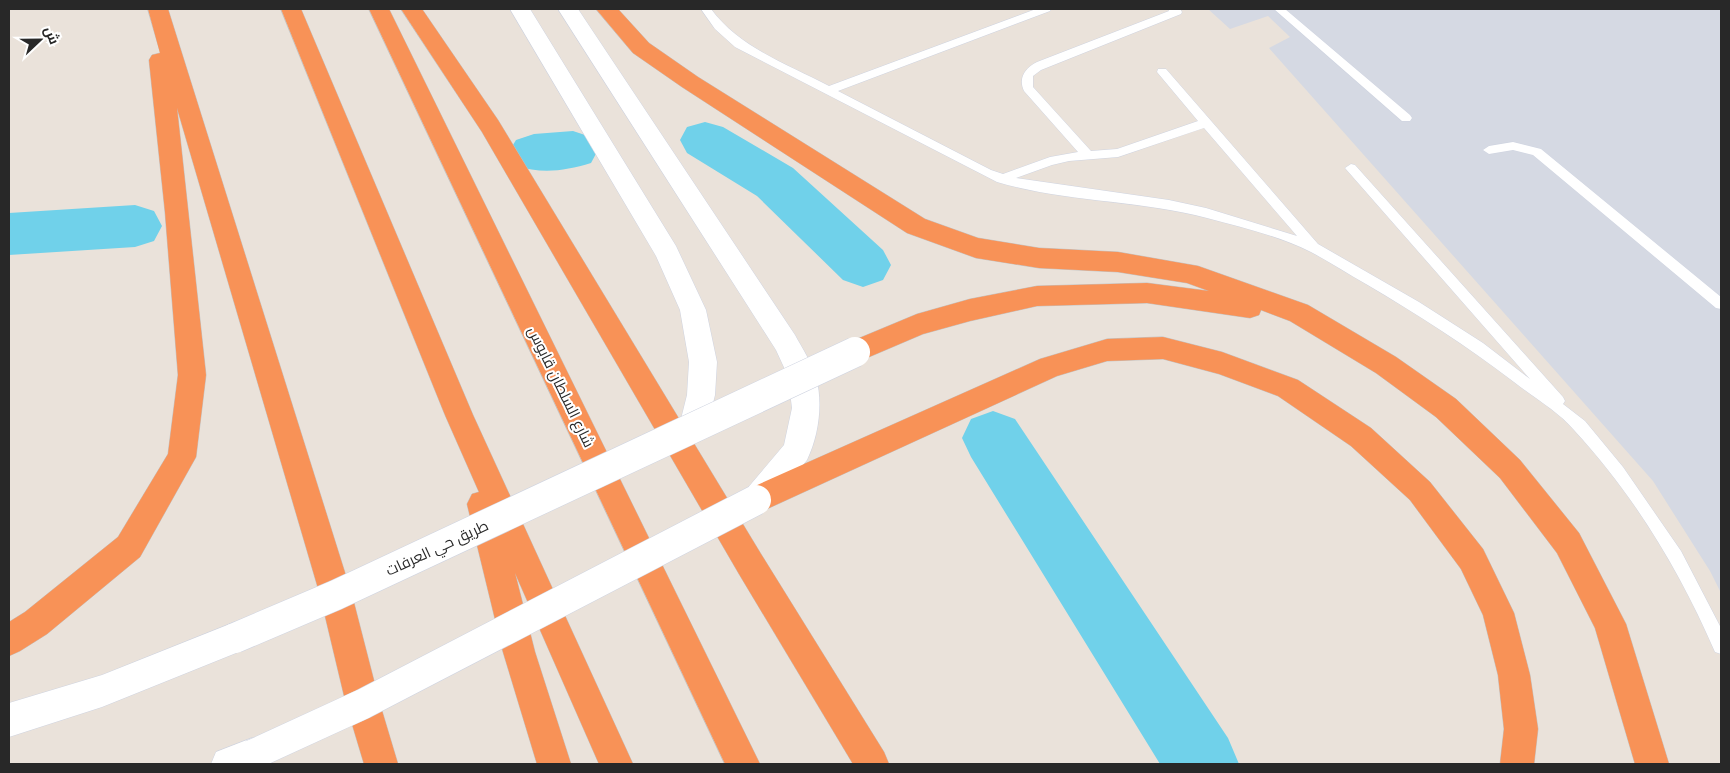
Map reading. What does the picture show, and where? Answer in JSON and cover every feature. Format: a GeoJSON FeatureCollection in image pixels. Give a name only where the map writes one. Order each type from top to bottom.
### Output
{"type":"FeatureCollection","features":[{"type":"Feature","properties":{"kind":"highway"},"geometry":{"type":"LineString","coordinates":[[156,9],[336,595],[363,704],[381,764]]}},
{"type":"Feature","properties":{"kind":"highway"},"geometry":{"type":"LineString","coordinates":[[9,640],[36,623],[129,547],[182,457],[192,375],[156,9]]}},
{"type":"Feature","properties":{"kind":"highway"},"geometry":{"type":"LineString","coordinates":[[291,9],[459,415],[616,764]]}},
{"type":"Feature","properties":{"kind":"highway","name":"شارع السلطان قابوس"},"geometry":{"type":"LineString","coordinates":[[379,9],[744,764]]}},
{"type":"Feature","properties":{"kind":"highway"},"geometry":{"type":"LineString","coordinates":[[411,9],[490,126],[750,564],[872,764]]}},
{"type":"Feature","properties":{"kind":"highway"},"geometry":{"type":"LineString","coordinates":[[606,9],[641,48],[690,82],[916,226],[976,248],[1039,258],[1118,262],[1189,273],[1299,313],[1386,365],[1446,408],[1510,469],[1568,543],[1610,624],[1652,764]]}},
{"type":"Feature","properties":{"kind":"highway"},"geometry":{"type":"LineString","coordinates":[[855,352],[917,325],[970,310],[1037,296],[1147,293],[1299,313]]}},
{"type":"Feature","properties":{"kind":"highway"},"geometry":{"type":"LineString","coordinates":[[756,500],[1050,366],[1107,350],[1163,348],[1222,363],[1288,388],[1361,437],[1420,491],[1472,559],[1498,613],[1514,675],[1521,729],[1517,764]]}},
{"type":"Feature","properties":{"kind":"highway"},"geometry":{"type":"LineString","coordinates":[[459,415],[519,652],[554,764]]}},
{"type":"Feature","properties":{"kind":"street"},"geometry":{"type":"LineString","coordinates":[[520,9],[667,253],[692,310],[703,362],[701,395],[693,427]]}},
{"type":"Feature","properties":{"kind":"street"},"geometry":{"type":"LineString","coordinates":[[240,759],[363,704],[756,500],[797,451],[806,408],[802,376],[786,343],[568,9]]}},
{"type":"Feature","properties":{"kind":"street","name":"طريق حي العرفات"},"geometry":{"type":"LineString","coordinates":[[9,720],[102,691],[336,595],[855,352]]}},
{"type":"Feature","properties":{"kind":"lane"},"geometry":{"type":"LineString","coordinates":[[706,9],[719,27],[739,44],[973,167],[1021,184],[1169,205],[1197,211],[1242,223],[1314,248],[1414,306],[1478,347],[1580,425]]}},
{"type":"Feature","properties":{"kind":"lane"},"geometry":{"type":"LineString","coordinates":[[829,90],[1046,9]]}},
{"type":"Feature","properties":{"kind":"lane"},"geometry":{"type":"LineString","coordinates":[[1279,9],[1406,118]]}},
{"type":"Feature","properties":{"kind":"lane"},"geometry":{"type":"LineString","coordinates":[[1088,155],[1028,88],[1026,80],[1028,73],[1041,65],[1175,10]]}},
{"type":"Feature","properties":{"kind":"lane"},"geometry":{"type":"LineString","coordinates":[[1162,72],[1314,248]]}},
{"type":"Feature","properties":{"kind":"lane"},"geometry":{"type":"LineString","coordinates":[[1001,178],[1050,161],[1088,155],[1118,153],[1206,123]]}},
{"type":"Feature","properties":{"kind":"lane"},"geometry":{"type":"LineString","coordinates":[[1488,150],[1508,145],[1523,146],[1537,152],[1721,304]]}},
{"type":"Feature","properties":{"kind":"lane"},"geometry":{"type":"LineString","coordinates":[[1352,168],[1580,425],[1663,534],[1688,576],[1721,646]]}},
{"type":"Feature","properties":{"kind":"shaded area"},"geometry":{"type":"Polygon","coordinates":[[[1208,9],[1721,9],[1721,593],[1710,571],[1653,481],[1269,48],[1290,37],[1268,16],[1230,29],[1208,9]]]}},
{"type":"Feature","properties":{"kind":"waterway"},"geometry":{"type":"LineString","coordinates":[[705,140],[775,182],[863,265]]}},
{"type":"Feature","properties":{"kind":"waterway"},"geometry":{"type":"LineString","coordinates":[[534,153],[573,150]]}},
{"type":"Feature","properties":{"kind":"waterway"},"geometry":{"type":"LineString","coordinates":[[9,234],[135,226]]}},
{"type":"Feature","properties":{"kind":"waterway"},"geometry":{"type":"LineString","coordinates":[[993,438],[1202,764]]}}]}
